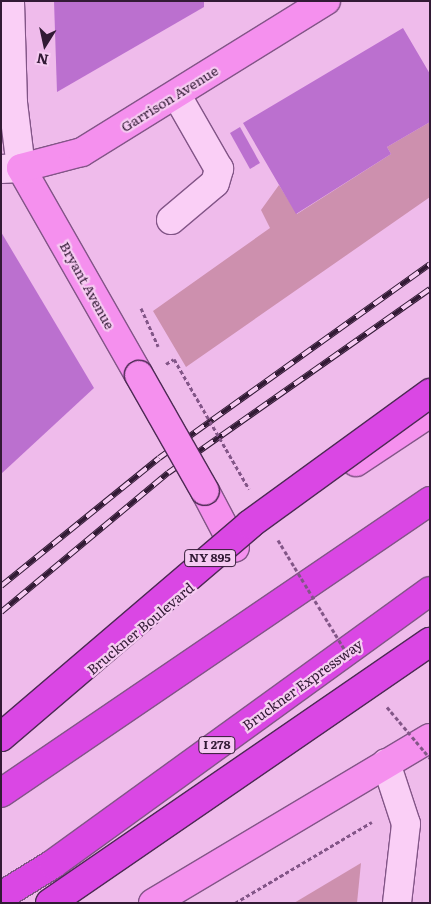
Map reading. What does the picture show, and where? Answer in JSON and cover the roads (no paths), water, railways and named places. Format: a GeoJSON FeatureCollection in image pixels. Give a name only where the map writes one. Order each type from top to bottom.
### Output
{"type":"FeatureCollection","features":[{"type":"Feature","properties":{"kind":"highway","name":"NY 895"},"geometry":{"type":"LineString","coordinates":[[1,737],[250,524],[430,394]]}},
{"type":"Feature","properties":{"kind":"highway"},"geometry":{"type":"LineString","coordinates":[[1,793],[430,501]]}},
{"type":"Feature","properties":{"kind":"highway","name":"Bruckner Expressway"},"geometry":{"type":"LineString","coordinates":[[1,896],[54,864],[430,591]]}},
{"type":"Feature","properties":{"kind":"highway"},"geometry":{"type":"LineString","coordinates":[[50,903],[430,642]]}},
{"type":"Feature","properties":{"kind":"main road","name":"Garrison Avenue"},"geometry":{"type":"LineString","coordinates":[[11,168],[82,152],[326,1]]}},
{"type":"Feature","properties":{"kind":"main road","name":"Bryant Avenue"},"geometry":{"type":"LineString","coordinates":[[11,168],[139,375],[235,548]]}},
{"type":"Feature","properties":{"kind":"main road","name":"Bruckner Boulevard"},"geometry":{"type":"LineString","coordinates":[[1,744],[235,548],[430,413]]}},
{"type":"Feature","properties":{"kind":"main road"},"geometry":{"type":"LineString","coordinates":[[153,903],[430,738]]}},
{"type":"Feature","properties":{"kind":"street","name":"Bryant Avenue"},"geometry":{"type":"LineString","coordinates":[[10,1],[11,168]]}},
{"type":"Feature","properties":{"kind":"street"},"geometry":{"type":"LineString","coordinates":[[171,220],[215,184],[219,169],[176,94]]}},
{"type":"Feature","properties":{"kind":"street"},"geometry":{"type":"LineString","coordinates":[[386,763],[406,824],[397,903]]}},
{"type":"Feature","properties":{"kind":"railway"},"geometry":{"type":"LineString","coordinates":[[1,586],[159,458],[430,264]]}},
{"type":"Feature","properties":{"kind":"railway"},"geometry":{"type":"LineString","coordinates":[[1,612],[168,473],[430,289]]}}]}
